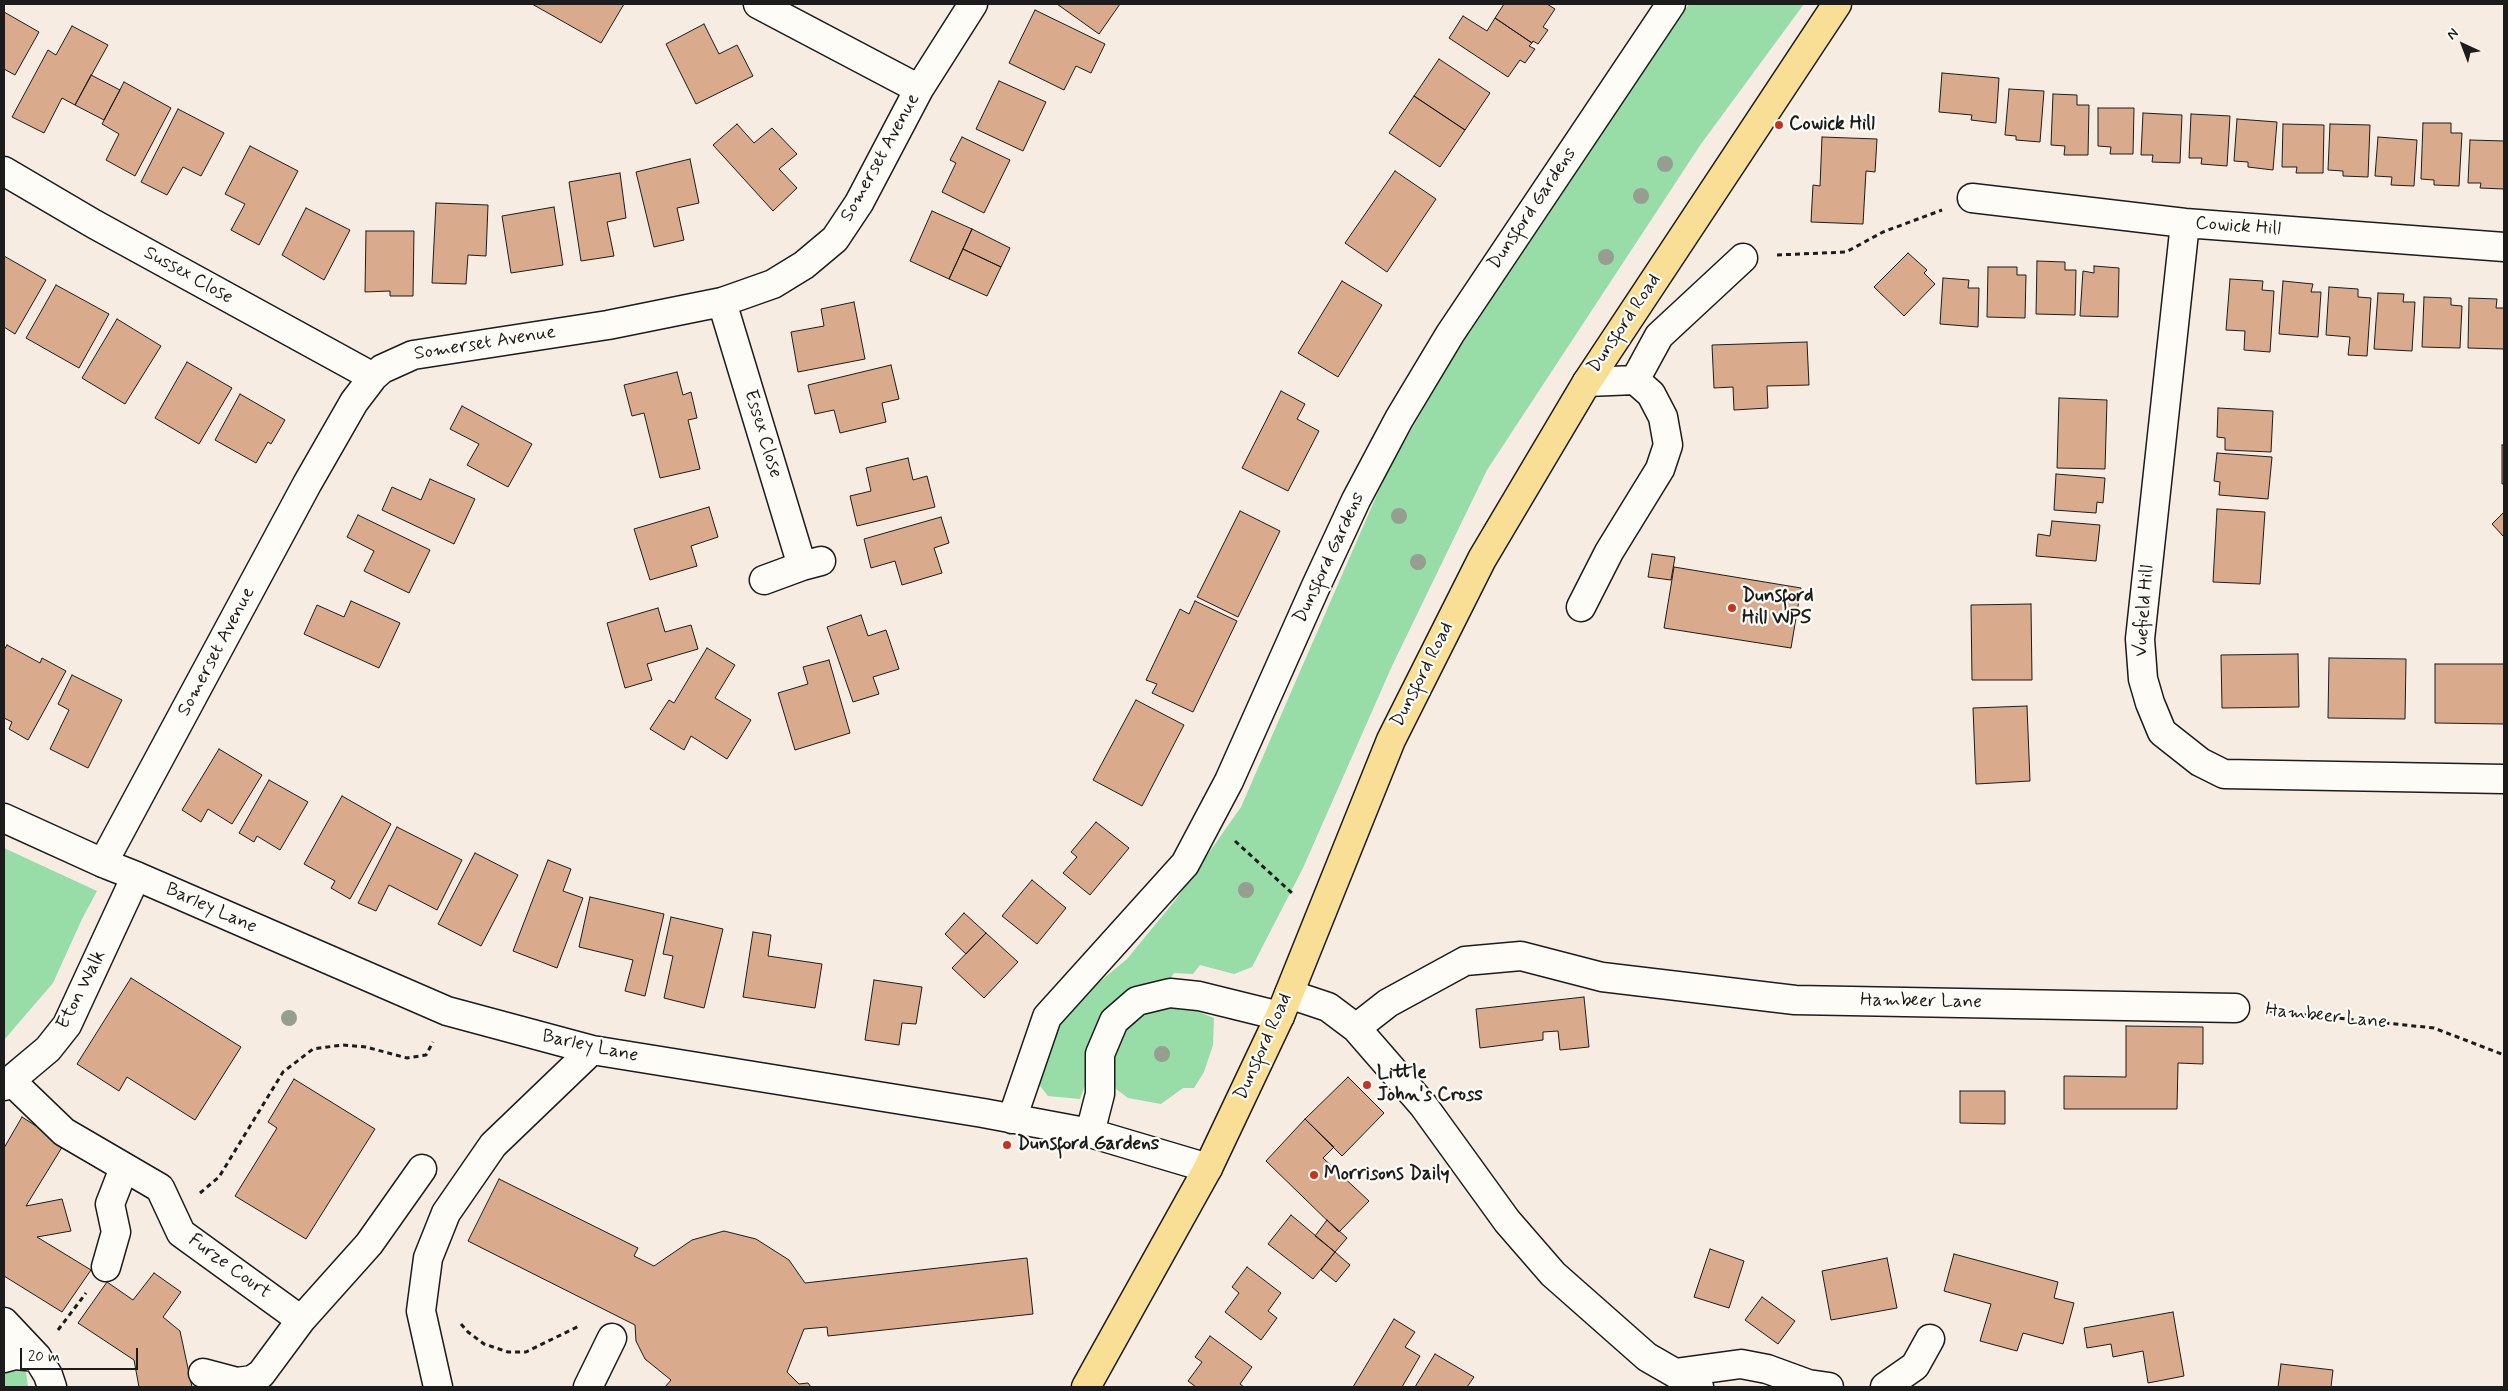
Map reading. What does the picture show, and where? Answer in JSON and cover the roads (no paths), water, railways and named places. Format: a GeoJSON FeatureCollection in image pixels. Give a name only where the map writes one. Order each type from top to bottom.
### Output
{"type":"FeatureCollection","features":[{"type":"Feature","properties":{"kind":"main road","name":"Dunsford Road"},"geometry":{"type":"LineString","coordinates":[[1086,1387],[1208,1168],[1284,1005],[1395,731],[1482,559],[1587,382],[1837,4]]}},
{"type":"Feature","properties":{"kind":"street"},"geometry":{"type":"LineString","coordinates":[[758,4],[919,89]]}},
{"type":"Feature","properties":{"kind":"street","name":"Somerset Avenue"},"geometry":{"type":"LineString","coordinates":[[103,863],[307,484],[354,402],[373,377],[382,369],[413,355],[608,325],[722,302],[773,284],[804,265],[835,239],[859,203],[919,89],[973,4]]}},
{"type":"Feature","properties":{"kind":"street","name":"Dunsford Gardens"},"geometry":{"type":"LineString","coordinates":[[1012,1119],[1047,1016],[1185,864],[1229,780],[1344,526],[1399,419],[1450,334],[1671,4]]}},
{"type":"Feature","properties":{"kind":"street","name":"Sussex Close"},"geometry":{"type":"LineString","coordinates":[[4,171],[94,224],[373,377]]}},
{"type":"Feature","properties":{"kind":"street","name":"Cowick Hill"},"geometry":{"type":"LineString","coordinates":[[1972,198],[2185,223],[2504,247]]}},
{"type":"Feature","properties":{"kind":"street","name":"Vuefield Hill"},"geometry":{"type":"LineString","coordinates":[[2185,223],[2140,639],[2143,679],[2150,703],[2162,732],[2200,762],[2224,774],[2504,779]]}},
{"type":"Feature","properties":{"kind":"street"},"geometry":{"type":"LineString","coordinates":[[1635,380],[1659,336],[1743,258]]}},
{"type":"Feature","properties":{"kind":"street","name":"Essex Close"},"geometry":{"type":"LineString","coordinates":[[722,302],[812,564],[764,580]]}},
{"type":"Feature","properties":{"kind":"street"},"geometry":{"type":"LineString","coordinates":[[1581,607],[1609,552],[1660,469],[1668,445],[1663,417],[1651,394],[1635,380],[1587,382]]}},
{"type":"Feature","properties":{"kind":"street","name":"Barley Lane"},"geometry":{"type":"LineString","coordinates":[[4,818],[103,863],[447,1011],[592,1050],[1090,1133],[1208,1168]]}},
{"type":"Feature","properties":{"kind":"street","name":"Eton Walk"},"geometry":{"type":"LineString","coordinates":[[7,1083],[48,1050],[67,1025],[136,876]]}},
{"type":"Feature","properties":{"kind":"street","name":"Hambeer Lane"},"geometry":{"type":"LineString","coordinates":[[1356,1028],[1388,1003],[1465,961],[1521,956],[1602,977],[1795,1000],[2235,1008]]}},
{"type":"Feature","properties":{"kind":"street"},"geometry":{"type":"LineString","coordinates":[[1090,1133],[1100,1094],[1100,1054],[1114,1021],[1137,1001],[1170,993],[1284,1005],[1328,1007],[1356,1028],[1423,1105],[1507,1221],[1553,1274],[1647,1357],[1699,1387]]}},
{"type":"Feature","properties":{"kind":"street"},"geometry":{"type":"LineString","coordinates":[[438,1387],[421,1311],[428,1258],[446,1213],[492,1145],[592,1050]]}},
{"type":"Feature","properties":{"kind":"street","name":"Furze Court"},"geometry":{"type":"LineString","coordinates":[[7,1083],[64,1132],[160,1188],[181,1233],[301,1320]]}},
{"type":"Feature","properties":{"kind":"street"},"geometry":{"type":"LineString","coordinates":[[106,1267],[116,1232],[110,1204],[124,1168]]}},
{"type":"Feature","properties":{"kind":"street"},"geometry":{"type":"LineString","coordinates":[[204,1373],[237,1382],[252,1380],[260,1374],[301,1320],[369,1244],[422,1169]]}},
{"type":"Feature","properties":{"kind":"street"},"geometry":{"type":"LineString","coordinates":[[4,1322],[37,1357],[48,1375],[52,1387]]}},
{"type":"Feature","properties":{"kind":"street"},"geometry":{"type":"LineString","coordinates":[[588,1387],[612,1338]]}},
{"type":"Feature","properties":{"kind":"street"},"geometry":{"type":"LineString","coordinates":[[1885,1387],[1915,1366],[1930,1339]]}},
{"type":"Feature","properties":{"kind":"street"},"geometry":{"type":"LineString","coordinates":[[4,1358],[15,1355],[37,1357]]}},
{"type":"Feature","properties":{"kind":"street"},"geometry":{"type":"LineString","coordinates":[[1675,1373],[1741,1364],[1767,1369],[1808,1384],[1829,1387]]}},
{"type":"Feature","properties":{"kind":"place","name":"Cowick Hill"},"geometry":{"type":"Point","coordinates":[1779,125]}},
{"type":"Feature","properties":{"kind":"place","name":"Dunsford Hill WPS"},"geometry":{"type":"Point","coordinates":[1732,608]}},
{"type":"Feature","properties":{"kind":"place","name":"Little John's Cross"},"geometry":{"type":"Point","coordinates":[1367,1085]}},
{"type":"Feature","properties":{"kind":"place","name":"Dunsford Gardens"},"geometry":{"type":"Point","coordinates":[1007,1145]}},
{"type":"Feature","properties":{"kind":"place","name":"Morrisons Daily"},"geometry":{"type":"Point","coordinates":[1314,1175]}}]}
